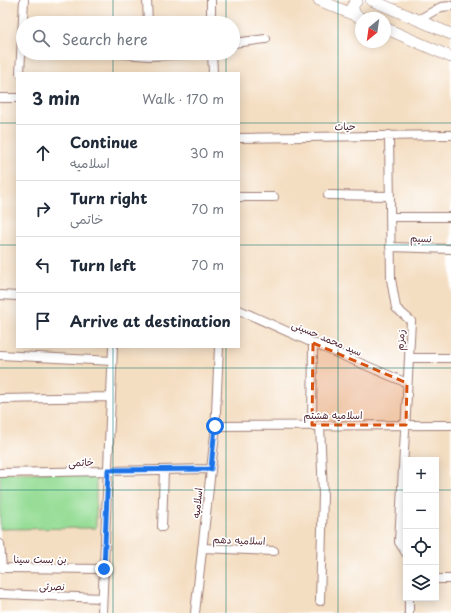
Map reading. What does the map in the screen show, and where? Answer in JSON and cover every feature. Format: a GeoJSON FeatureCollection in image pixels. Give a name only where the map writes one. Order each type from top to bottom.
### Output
{"type":"FeatureCollection","features":[{"type":"Feature","properties":{"kind":"main road"},"geometry":{"type":"LineString","coordinates":[[318,0],[338,3],[355,15]]}},
{"type":"Feature","properties":{"kind":"main road"},"geometry":{"type":"LineString","coordinates":[[355,12],[352,7],[357,0]]}},
{"type":"Feature","properties":{"kind":"main road"},"geometry":{"type":"LineString","coordinates":[[372,0],[451,34]]}},
{"type":"Feature","properties":{"kind":"main road"},"geometry":{"type":"LineString","coordinates":[[391,31],[451,57]]}},
{"type":"Feature","properties":{"kind":"street"},"geometry":{"type":"LineString","coordinates":[[23,16],[24,0]]}},
{"type":"Feature","properties":{"kind":"street"},"geometry":{"type":"LineString","coordinates":[[146,0],[147,16]]}},
{"type":"Feature","properties":{"kind":"street"},"geometry":{"type":"LineString","coordinates":[[211,0],[211,16]]}},
{"type":"Feature","properties":{"kind":"street"},"geometry":{"type":"LineString","coordinates":[[418,20],[441,7],[451,6]]}},
{"type":"Feature","properties":{"kind":"street"},"geometry":{"type":"LineString","coordinates":[[240,42],[266,39]]}},
{"type":"Feature","properties":{"kind":"street"},"geometry":{"type":"LineString","coordinates":[[20,72],[21,60]]}},
{"type":"Feature","properties":{"kind":"street"},"geometry":{"type":"LineString","coordinates":[[212,60],[213,72]]}},
{"type":"Feature","properties":{"kind":"street"},"geometry":{"type":"LineString","coordinates":[[0,98],[16,98]]}},
{"type":"Feature","properties":{"kind":"street","name":"زمزم"},"geometry":{"type":"LineString","coordinates":[[388,135],[391,279],[396,308],[411,321],[399,542],[403,548]]}},
{"type":"Feature","properties":{"kind":"street","name":"حیات"},"geometry":{"type":"LineString","coordinates":[[240,138],[451,135]]}},
{"type":"Feature","properties":{"kind":"street"},"geometry":{"type":"LineString","coordinates":[[328,195],[389,196]]}},
{"type":"Feature","properties":{"kind":"street"},"geometry":{"type":"LineString","coordinates":[[240,196],[274,197]]}},
{"type":"Feature","properties":{"kind":"street"},"geometry":{"type":"LineString","coordinates":[[390,217],[451,217]]}},
{"type":"Feature","properties":{"kind":"street","name":"نسیم"},"geometry":{"type":"LineString","coordinates":[[390,247],[451,249]]}},
{"type":"Feature","properties":{"kind":"street"},"geometry":{"type":"LineString","coordinates":[[0,295],[16,296]]}},
{"type":"Feature","properties":{"kind":"street","name":"سید محمد حسینی"},"geometry":{"type":"LineString","coordinates":[[240,310],[407,383]]}},
{"type":"Feature","properties":{"kind":"street"},"geometry":{"type":"LineString","coordinates":[[313,343],[316,425],[323,495],[320,601]]}},
{"type":"Feature","properties":{"kind":"street"},"geometry":{"type":"LineString","coordinates":[[102,613],[113,348]]}},
{"type":"Feature","properties":{"kind":"street","name":"اسلامیه"},"geometry":{"type":"LineString","coordinates":[[195,613],[215,426],[219,348]]}},
{"type":"Feature","properties":{"kind":"street"},"geometry":{"type":"LineString","coordinates":[[0,354],[112,361]]}},
{"type":"Feature","properties":{"kind":"street"},"geometry":{"type":"LineString","coordinates":[[408,358],[451,358]]}},
{"type":"Feature","properties":{"kind":"street"},"geometry":{"type":"LineString","coordinates":[[0,399],[111,398]]}},
{"type":"Feature","properties":{"kind":"street","name":"اسلامیه هشتم"},"geometry":{"type":"LineString","coordinates":[[215,426],[451,425]]}},
{"type":"Feature","properties":{"kind":"street","name":"خاتمی"},"geometry":{"type":"LineString","coordinates":[[0,473],[211,469]]}},
{"type":"Feature","properties":{"kind":"street"},"geometry":{"type":"LineString","coordinates":[[162,527],[164,470]]}},
{"type":"Feature","properties":{"kind":"street","name":"بن بست سینا"},"geometry":{"type":"LineString","coordinates":[[0,544],[2,568],[104,569]]}},
{"type":"Feature","properties":{"kind":"street","name":"اسلامیه دهم"},"geometry":{"type":"LineString","coordinates":[[202,548],[274,551]]}},
{"type":"Feature","properties":{"kind":"street"},"geometry":{"type":"LineString","coordinates":[[439,579],[451,579]]}},
{"type":"Feature","properties":{"kind":"street","name":"نصرتی"},"geometry":{"type":"LineString","coordinates":[[0,594],[102,598]]}},
{"type":"Feature","properties":{"kind":"street"},"geometry":{"type":"LineString","coordinates":[[409,601],[409,613]]}},
{"type":"Feature","properties":{"kind":"highlighted area"},"geometry":{"type":"Polygon","coordinates":[[[313,343],[407,383],[406,425],[312,425],[313,343]]]}},
{"type":"Feature","properties":{"kind":"green space"},"geometry":{"type":"Polygon","coordinates":[[[96,472],[96,528],[0,529],[0,473],[96,472]]]}},
{"type":"Feature","properties":{"kind":"route"},"geometry":{"type":"LineString","coordinates":[[104,569],[108,470],[211,469],[215,426]]}}]}
